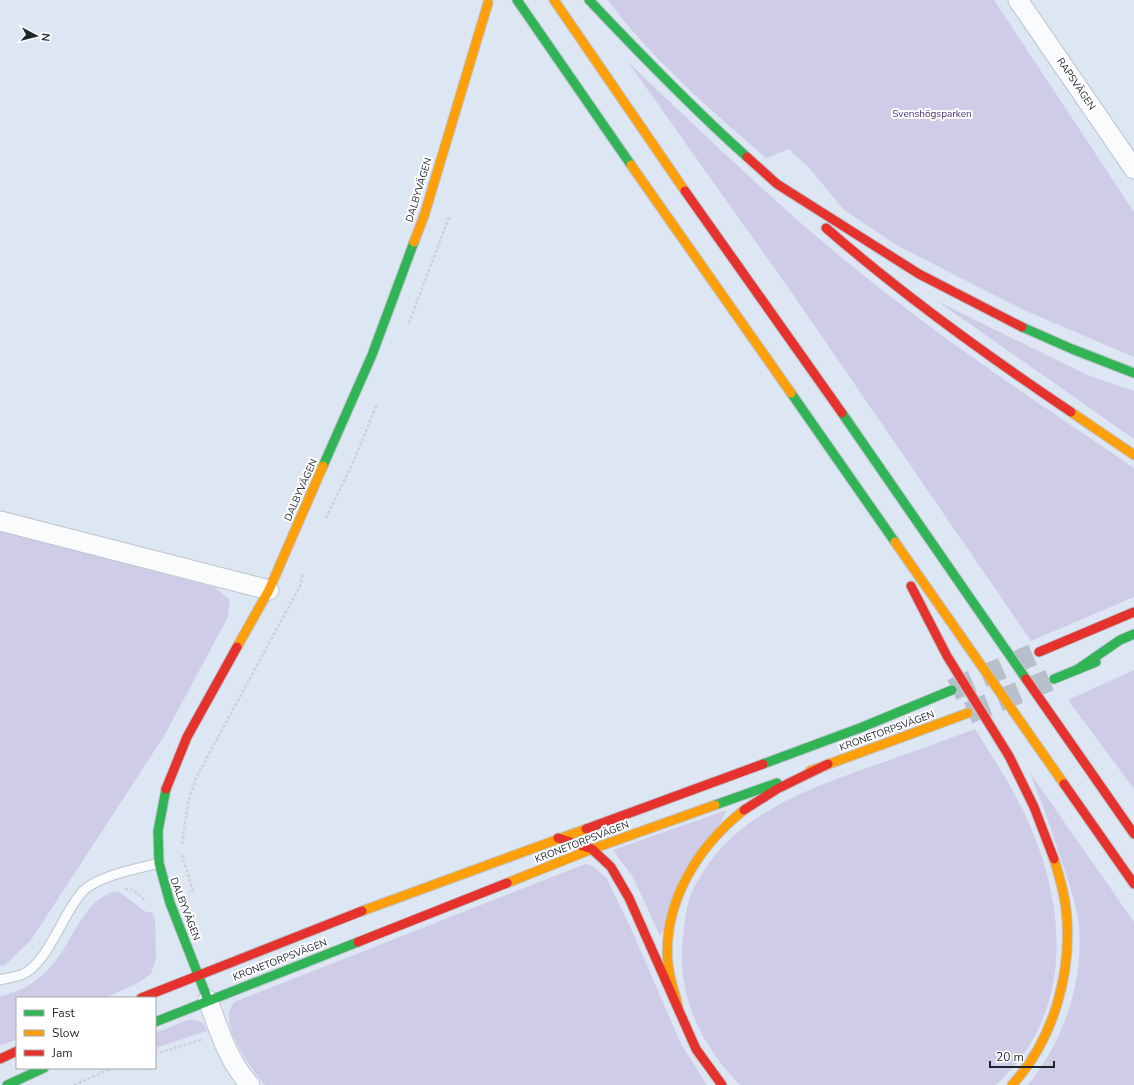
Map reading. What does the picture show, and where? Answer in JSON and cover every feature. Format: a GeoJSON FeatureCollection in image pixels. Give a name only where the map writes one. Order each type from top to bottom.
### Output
{"type":"FeatureCollection","features":[{"type":"Feature","properties":{"kind":"main road"},"geometry":{"type":"LineString","coordinates":[[517,0],[562,67],[869,503],[906,559],[1134,884]]}},
{"type":"Feature","properties":{"kind":"main road"},"geometry":{"type":"LineString","coordinates":[[554,0],[641,129],[871,455],[1134,834]]}},
{"type":"Feature","properties":{"kind":"main road"},"geometry":{"type":"LineString","coordinates":[[589,0],[643,58],[701,116],[837,238],[896,288],[956,333],[1134,455]]}},
{"type":"Feature","properties":{"kind":"main road","name":"DALBYVÄGEN"},"geometry":{"type":"LineString","coordinates":[[208,1000],[200,976],[170,903],[159,863],[158,831],[161,808],[175,762],[187,737],[270,590],[372,355],[424,216],[488,3]]}},
{"type":"Feature","properties":{"kind":"main road"},"geometry":{"type":"LineString","coordinates":[[777,184],[926,278],[1012,322],[1072,349],[1134,372]]}},
{"type":"Feature","properties":{"kind":"main road"},"geometry":{"type":"LineString","coordinates":[[869,503],[947,655],[1009,756],[1037,817],[1053,857],[1064,898],[1067,944],[1062,987],[1051,1022],[1038,1051],[1012,1085]]}},
{"type":"Feature","properties":{"kind":"main road"},"geometry":{"type":"LineString","coordinates":[[1039,652],[1134,612]]}},
{"type":"Feature","properties":{"kind":"main road"},"geometry":{"type":"LineString","coordinates":[[1078,669],[1120,640],[1134,634]]}},
{"type":"Feature","properties":{"kind":"main road"},"geometry":{"type":"LineString","coordinates":[[1054,679],[1120,652]]}},
{"type":"Feature","properties":{"kind":"main road","name":"KRONETORPSVÄGEN"},"geometry":{"type":"LineString","coordinates":[[200,976],[306,932],[860,728],[952,690]]}},
{"type":"Feature","properties":{"kind":"main road","name":"KRONETORPSVÄGEN"},"geometry":{"type":"LineString","coordinates":[[208,1000],[592,849],[968,713]]}},
{"type":"Feature","properties":{"kind":"main road"},"geometry":{"type":"LineString","coordinates":[[678,1007],[668,960],[670,928],[679,892],[695,860],[719,830],[748,807],[828,764]]}},
{"type":"Feature","properties":{"kind":"main road"},"geometry":{"type":"LineString","coordinates":[[558,838],[592,849],[611,867],[629,898],[696,1050],[722,1085]]}},
{"type":"Feature","properties":{"kind":"main road"},"geometry":{"type":"LineString","coordinates":[[144,997],[200,976]]}},
{"type":"Feature","properties":{"kind":"main road"},"geometry":{"type":"LineString","coordinates":[[156,1022],[208,1000]]}},
{"type":"Feature","properties":{"kind":"main road"},"geometry":{"type":"LineString","coordinates":[[0,1059],[16,1051]]}},
{"type":"Feature","properties":{"kind":"main road"},"geometry":{"type":"LineString","coordinates":[[8,1085],[42,1069]]}},
{"type":"Feature","properties":{"kind":"street","name":"RAPSVÄGEN"},"geometry":{"type":"LineString","coordinates":[[1018,0],[1134,169]]}},
{"type":"Feature","properties":{"kind":"street"},"geometry":{"type":"LineString","coordinates":[[0,521],[270,590]]}},
{"type":"Feature","properties":{"kind":"street"},"geometry":{"type":"LineString","coordinates":[[208,1000],[228,1054],[240,1075],[250,1085]]}},
{"type":"Feature","properties":{"kind":"lane"},"geometry":{"type":"LineString","coordinates":[[0,980],[22,975],[37,964],[73,905],[84,890],[96,882],[159,863]]}},
{"type":"Feature","properties":{"kind":"path"},"geometry":{"type":"LineString","coordinates":[[156,1054],[220,1033]]}},
{"type":"Feature","properties":{"kind":"path"},"geometry":{"type":"LineString","coordinates":[[74,1085],[110,1069]]}},
{"type":"Feature","properties":{"kind":"green space","name":"Svenshögsparken"},"geometry":{"type":"Polygon","coordinates":[[[608,0],[994,0],[1134,212],[1134,357],[1026,311],[898,246],[844,210],[810,169],[789,149],[766,158],[682,83],[643,43],[608,0]]]}},
{"type":"Feature","properties":{"kind":"green space"},"geometry":{"type":"Polygon","coordinates":[[[628,62],[754,181],[852,266],[947,339],[1134,468],[1134,597],[1031,641],[792,293],[628,62]]]}},
{"type":"Feature","properties":{"kind":"green space"},"geometry":{"type":"Polygon","coordinates":[[[937,301],[1087,375],[1134,391],[1134,439],[937,301]]]}},
{"type":"Feature","properties":{"kind":"green space"},"geometry":{"type":"Polygon","coordinates":[[[0,531],[214,587],[230,600],[228,617],[164,736],[31,940],[5,965],[0,966],[0,531]]]}},
{"type":"Feature","properties":{"kind":"green space"},"geometry":{"type":"Polygon","coordinates":[[[1134,670],[1134,789],[1068,700],[1134,670]]]}},
{"type":"Feature","properties":{"kind":"green space"},"geometry":{"type":"Polygon","coordinates":[[[975,729],[1007,781],[1031,828],[1042,858],[1051,890],[1056,922],[1056,954],[1053,986],[1044,1017],[1029,1046],[1014,1066],[996,1085],[740,1085],[715,1056],[696,1022],[685,986],[682,967],[684,926],[688,903],[697,882],[709,863],[724,845],[741,830],[778,805],[819,786],[975,729]]]}},
{"type":"Feature","properties":{"kind":"green space"},"geometry":{"type":"Polygon","coordinates":[[[1030,773],[1134,922],[1134,1085],[1028,1085],[1051,1050],[1061,1031],[1074,990],[1080,947],[1078,917],[1071,889],[1030,773]]]}},
{"type":"Feature","properties":{"kind":"green space"},"geometry":{"type":"Polygon","coordinates":[[[727,810],[660,936],[633,877],[613,850],[727,810]]]}},
{"type":"Feature","properties":{"kind":"green space"},"geometry":{"type":"Polygon","coordinates":[[[585,864],[593,866],[607,879],[633,933],[681,1044],[707,1085],[265,1085],[244,1057],[232,1033],[229,1021],[230,1011],[234,1002],[585,864]]]}},
{"type":"Feature","properties":{"kind":"green space"},"geometry":{"type":"Polygon","coordinates":[[[118,891],[146,912],[152,912],[155,919],[156,958],[151,974],[138,983],[107,997],[16,997],[16,1039],[0,1046],[0,996],[21,990],[46,972],[61,953],[88,910],[96,901],[106,895],[118,891]]]}},
{"type":"Feature","properties":{"kind":"green space"},"geometry":{"type":"Polygon","coordinates":[[[188,1020],[196,1020],[203,1023],[207,1031],[156,1048],[156,1033],[188,1020]]]}},
{"type":"Feature","properties":{"kind":"tunnel"},"geometry":{"type":"LineString","coordinates":[[952,690],[1039,652]]}},
{"type":"Feature","properties":{"kind":"tunnel"},"geometry":{"type":"LineString","coordinates":[[968,713],[1050,680]]}},
{"type":"Feature","properties":{"kind":"traffic: fast"},"geometry":{"type":"LineString","coordinates":[[517,0],[631,165]]}},
{"type":"Feature","properties":{"kind":"traffic: fast"},"geometry":{"type":"LineString","coordinates":[[589,0],[666,80],[747,157]]}},
{"type":"Feature","properties":{"kind":"traffic: fast"},"geometry":{"type":"LineString","coordinates":[[323,466],[372,355],[414,242]]}},
{"type":"Feature","properties":{"kind":"traffic: fast"},"geometry":{"type":"LineString","coordinates":[[1022,327],[1072,349],[1134,373]]}},
{"type":"Feature","properties":{"kind":"traffic: fast"},"geometry":{"type":"LineString","coordinates":[[791,393],[895,542]]}},
{"type":"Feature","properties":{"kind":"traffic: fast"},"geometry":{"type":"LineString","coordinates":[[842,413],[1026,679]]}},
{"type":"Feature","properties":{"kind":"traffic: fast"},"geometry":{"type":"LineString","coordinates":[[1078,669],[1120,640],[1134,634]]}},
{"type":"Feature","properties":{"kind":"traffic: fast"},"geometry":{"type":"LineString","coordinates":[[1054,679],[1096,662]]}},
{"type":"Feature","properties":{"kind":"traffic: fast"},"geometry":{"type":"LineString","coordinates":[[763,764],[860,728],[952,690]]}},
{"type":"Feature","properties":{"kind":"traffic: fast"},"geometry":{"type":"LineString","coordinates":[[715,805],[777,783]]}},
{"type":"Feature","properties":{"kind":"traffic: fast"},"geometry":{"type":"LineString","coordinates":[[166,789],[158,831],[159,863],[170,903],[208,1000]]}},
{"type":"Feature","properties":{"kind":"traffic: fast"},"geometry":{"type":"LineString","coordinates":[[156,1022],[358,942]]}},
{"type":"Feature","properties":{"kind":"traffic: fast"},"geometry":{"type":"LineString","coordinates":[[7,1085],[42,1069]]}},
{"type":"Feature","properties":{"kind":"traffic: slow"},"geometry":{"type":"LineString","coordinates":[[554,0],[685,191]]}},
{"type":"Feature","properties":{"kind":"traffic: slow"},"geometry":{"type":"LineString","coordinates":[[414,242],[424,216],[488,3]]}},
{"type":"Feature","properties":{"kind":"traffic: slow"},"geometry":{"type":"LineString","coordinates":[[631,165],[791,393]]}},
{"type":"Feature","properties":{"kind":"traffic: slow"},"geometry":{"type":"LineString","coordinates":[[1071,412],[1134,455]]}},
{"type":"Feature","properties":{"kind":"traffic: slow"},"geometry":{"type":"LineString","coordinates":[[237,647],[269,590],[323,466]]}},
{"type":"Feature","properties":{"kind":"traffic: slow"},"geometry":{"type":"LineString","coordinates":[[895,542],[1064,784]]}},
{"type":"Feature","properties":{"kind":"traffic: slow"},"geometry":{"type":"LineString","coordinates":[[810,771],[968,713]]}},
{"type":"Feature","properties":{"kind":"traffic: slow"},"geometry":{"type":"LineString","coordinates":[[507,883],[592,849],[715,805]]}},
{"type":"Feature","properties":{"kind":"traffic: slow"},"geometry":{"type":"LineString","coordinates":[[678,1007],[668,965],[668,942],[671,920],[677,899],[686,878],[711,841],[744,810]]}},
{"type":"Feature","properties":{"kind":"traffic: slow"},"geometry":{"type":"LineString","coordinates":[[362,911],[586,829]]}},
{"type":"Feature","properties":{"kind":"traffic: slow"},"geometry":{"type":"LineString","coordinates":[[1012,1085],[1027,1067],[1039,1047],[1057,1003],[1063,980],[1066,956],[1066,909],[1063,890],[1054,859]]}},
{"type":"Feature","properties":{"kind":"traffic: jam"},"geometry":{"type":"LineString","coordinates":[[747,157],[777,184],[919,274],[1022,327]]}},
{"type":"Feature","properties":{"kind":"traffic: jam"},"geometry":{"type":"LineString","coordinates":[[685,191],[842,413]]}},
{"type":"Feature","properties":{"kind":"traffic: jam"},"geometry":{"type":"LineString","coordinates":[[826,228],[915,301],[1008,369],[1071,412]]}},
{"type":"Feature","properties":{"kind":"traffic: jam"},"geometry":{"type":"LineString","coordinates":[[911,586],[947,656],[1009,756],[1034,807],[1054,859]]}},
{"type":"Feature","properties":{"kind":"traffic: jam"},"geometry":{"type":"LineString","coordinates":[[1039,652],[1134,612]]}},
{"type":"Feature","properties":{"kind":"traffic: jam"},"geometry":{"type":"LineString","coordinates":[[166,789],[187,737],[237,647]]}},
{"type":"Feature","properties":{"kind":"traffic: jam"},"geometry":{"type":"LineString","coordinates":[[1026,679],[1134,834]]}},
{"type":"Feature","properties":{"kind":"traffic: jam"},"geometry":{"type":"LineString","coordinates":[[586,829],[763,764]]}},
{"type":"Feature","properties":{"kind":"traffic: jam"},"geometry":{"type":"LineString","coordinates":[[744,810],[777,789],[828,764]]}},
{"type":"Feature","properties":{"kind":"traffic: jam"},"geometry":{"type":"LineString","coordinates":[[1064,784],[1134,884]]}},
{"type":"Feature","properties":{"kind":"traffic: jam"},"geometry":{"type":"LineString","coordinates":[[558,838],[592,849],[611,867],[629,898],[696,1049],[722,1085]]}},
{"type":"Feature","properties":{"kind":"traffic: jam"},"geometry":{"type":"LineString","coordinates":[[358,942],[507,883]]}},
{"type":"Feature","properties":{"kind":"traffic: jam"},"geometry":{"type":"LineString","coordinates":[[144,997],[362,911]]}},
{"type":"Feature","properties":{"kind":"traffic: jam"},"geometry":{"type":"LineString","coordinates":[[0,1059],[16,1051]]}}]}
